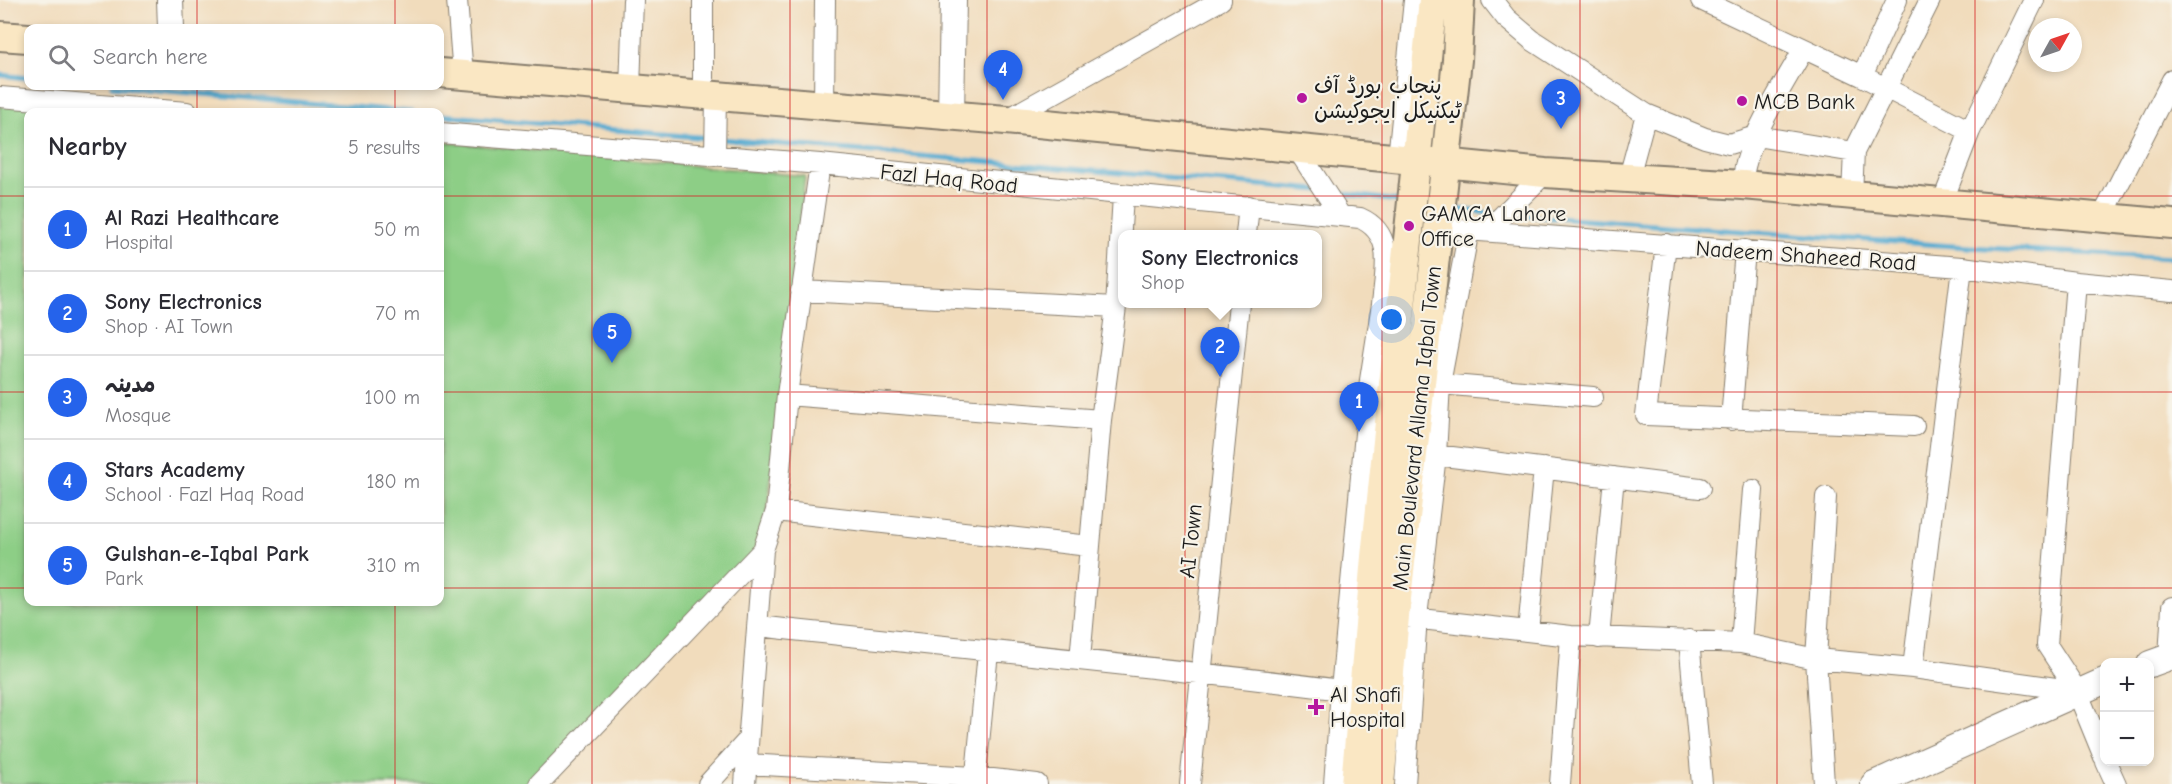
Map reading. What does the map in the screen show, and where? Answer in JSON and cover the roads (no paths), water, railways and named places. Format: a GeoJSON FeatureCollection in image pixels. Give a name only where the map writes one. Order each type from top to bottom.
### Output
{"type":"FeatureCollection","features":[{"type":"Feature","properties":{"kind":"main road","name":"Main Boulevard Allama Iqbal Town"},"geometry":{"type":"LineString","coordinates":[[1355,784],[1375,557],[1392,305],[1411,216],[1409,164],[1433,0]]}},
{"type":"Feature","properties":{"kind":"main road","name":"Main Boulevard Allama Iqbal Town"},"geometry":{"type":"LineString","coordinates":[[1380,784],[1406,617],[1439,223],[1457,60],[1460,0]]}},
{"type":"Feature","properties":{"kind":"main road"},"geometry":{"type":"LineString","coordinates":[[0,36],[24,38]]}},
{"type":"Feature","properties":{"kind":"main road"},"geometry":{"type":"LineString","coordinates":[[451,74],[1006,120],[1304,159],[1409,164],[1445,174],[1545,173],[1629,177],[1852,194],[2172,224]]}},
{"type":"Feature","properties":{"kind":"street"},"geometry":{"type":"LineString","coordinates":[[170,0],[171,24]]}},
{"type":"Feature","properties":{"kind":"street"},"geometry":{"type":"LineString","coordinates":[[451,74],[457,0]]}},
{"type":"Feature","properties":{"kind":"street"},"geometry":{"type":"LineString","coordinates":[[630,89],[633,0]]}},
{"type":"Feature","properties":{"kind":"street"},"geometry":{"type":"LineString","coordinates":[[703,0],[710,95],[716,124],[716,152]]}},
{"type":"Feature","properties":{"kind":"street"},"geometry":{"type":"LineString","coordinates":[[824,105],[825,0]]}},
{"type":"Feature","properties":{"kind":"street"},"geometry":{"type":"LineString","coordinates":[[951,116],[953,0]]}},
{"type":"Feature","properties":{"kind":"street"},"geometry":{"type":"LineString","coordinates":[[1006,120],[1221,0]]}},
{"type":"Feature","properties":{"kind":"street"},"geometry":{"type":"LineString","coordinates":[[1409,164],[1414,0]]}},
{"type":"Feature","properties":{"kind":"street"},"geometry":{"type":"LineString","coordinates":[[1492,0],[1506,18],[1532,40],[1646,114],[1705,138],[1729,144],[1756,136],[1854,152]]}},
{"type":"Feature","properties":{"kind":"street"},"geometry":{"type":"LineString","coordinates":[[1701,0],[1885,87],[1970,131]]}},
{"type":"Feature","properties":{"kind":"street"},"geometry":{"type":"LineString","coordinates":[[1862,76],[1897,0]]}},
{"type":"Feature","properties":{"kind":"street"},"geometry":{"type":"LineString","coordinates":[[1852,194],[1854,152],[1930,0]]}},
{"type":"Feature","properties":{"kind":"street"},"geometry":{"type":"LineString","coordinates":[[1942,203],[1970,131],[2034,0]]}},
{"type":"Feature","properties":{"kind":"street"},"geometry":{"type":"LineString","coordinates":[[1743,185],[1742,173],[1756,136],[1803,50]]}},
{"type":"Feature","properties":{"kind":"street"},"geometry":{"type":"LineString","coordinates":[[2102,217],[2172,80]]}},
{"type":"Feature","properties":{"kind":"street"},"geometry":{"type":"LineString","coordinates":[[0,97],[137,108]]}},
{"type":"Feature","properties":{"kind":"street"},"geometry":{"type":"LineString","coordinates":[[1629,177],[1646,114]]}},
{"type":"Feature","properties":{"kind":"street","name":"Fazl Haq Road"},"geometry":{"type":"LineString","coordinates":[[444,133],[716,152],[1123,196],[1249,206],[1335,207],[1369,222],[1383,237],[1392,305],[1370,380],[1334,784]]}},
{"type":"Feature","properties":{"kind":"street"},"geometry":{"type":"LineString","coordinates":[[1304,159],[1335,207]]}},
{"type":"Feature","properties":{"kind":"street"},"geometry":{"type":"LineString","coordinates":[[745,784],[763,550],[776,511],[787,395],[820,164]]}},
{"type":"Feature","properties":{"kind":"street"},"geometry":{"type":"LineString","coordinates":[[1405,784],[1406,617],[1436,455],[1440,384],[1483,228],[1523,196],[1545,173]]}},
{"type":"Feature","properties":{"kind":"street"},"geometry":{"type":"LineString","coordinates":[[1121,230],[1123,196]]}},
{"type":"Feature","properties":{"kind":"street"},"geometry":{"type":"LineString","coordinates":[[1246,230],[1249,206]]}},
{"type":"Feature","properties":{"kind":"street","name":"Nadeem Shaheed Road"},"geometry":{"type":"LineString","coordinates":[[1439,223],[1666,244],[1962,267],[2076,282],[2172,291]]}},
{"type":"Feature","properties":{"kind":"street"},"geometry":{"type":"LineString","coordinates":[[1666,244],[1646,415],[1914,426]]}},
{"type":"Feature","properties":{"kind":"street"},"geometry":{"type":"LineString","coordinates":[[1731,420],[1745,250]]}},
{"type":"Feature","properties":{"kind":"street"},"geometry":{"type":"LineString","coordinates":[[1912,669],[1962,267]]}},
{"type":"Feature","properties":{"kind":"street"},"geometry":{"type":"LineString","coordinates":[[1080,660],[1101,420],[1118,275]]}},
{"type":"Feature","properties":{"kind":"street"},"geometry":{"type":"LineString","coordinates":[[2076,282],[2047,645],[2077,692],[2100,747]]}},
{"type":"Feature","properties":{"kind":"street"},"geometry":{"type":"LineString","coordinates":[[801,291],[1116,307]]}},
{"type":"Feature","properties":{"kind":"street","name":"AI Town"},"geometry":{"type":"LineString","coordinates":[[1190,784],[1238,308]]}},
{"type":"Feature","properties":{"kind":"street"},"geometry":{"type":"LineString","coordinates":[[1440,384],[1593,397]]}},
{"type":"Feature","properties":{"kind":"street"},"geometry":{"type":"LineString","coordinates":[[787,395],[1101,420]]}},
{"type":"Feature","properties":{"kind":"street"},"geometry":{"type":"LineString","coordinates":[[1436,455],[1700,488]]}},
{"type":"Feature","properties":{"kind":"street"},"geometry":{"type":"LineString","coordinates":[[1528,631],[1544,468]]}},
{"type":"Feature","properties":{"kind":"street"},"geometry":{"type":"LineString","coordinates":[[1599,638],[1614,477]]}},
{"type":"Feature","properties":{"kind":"street"},"geometry":{"type":"LineString","coordinates":[[1741,643],[1754,490]]}},
{"type":"Feature","properties":{"kind":"street"},"geometry":{"type":"LineString","coordinates":[[1824,784],[1816,659],[1826,497]]}},
{"type":"Feature","properties":{"kind":"street"},"geometry":{"type":"LineString","coordinates":[[776,511],[1089,546]]}},
{"type":"Feature","properties":{"kind":"street"},"geometry":{"type":"LineString","coordinates":[[539,784],[763,550]]}},
{"type":"Feature","properties":{"kind":"street"},"geometry":{"type":"LineString","coordinates":[[2163,659],[2172,607]]}},
{"type":"Feature","properties":{"kind":"street"},"geometry":{"type":"LineString","coordinates":[[1406,617],[1571,636],[1741,643],[1816,659],[1912,669],[2077,692]]}},
{"type":"Feature","properties":{"kind":"street"},"geometry":{"type":"LineString","coordinates":[[758,626],[988,652],[1200,672],[1341,690]]}},
{"type":"Feature","properties":{"kind":"street"},"geometry":{"type":"LineString","coordinates":[[1560,784],[1571,636]]}},
{"type":"Feature","properties":{"kind":"street"},"geometry":{"type":"LineString","coordinates":[[1689,640],[1702,784]]}},
{"type":"Feature","properties":{"kind":"street"},"geometry":{"type":"LineString","coordinates":[[975,781],[988,652]]}},
{"type":"Feature","properties":{"kind":"street"},"geometry":{"type":"LineString","coordinates":[[1874,784],[2100,683]]}},
{"type":"Feature","properties":{"kind":"street"},"geometry":{"type":"LineString","coordinates":[[708,784],[747,741]]}},
{"type":"Feature","properties":{"kind":"street"},"geometry":{"type":"LineString","coordinates":[[747,764],[1037,784]]}},
{"type":"Feature","properties":{"kind":"street"},"geometry":{"type":"LineString","coordinates":[[2108,766],[2116,784]]}},
{"type":"Feature","properties":{"kind":"waterway"},"geometry":{"type":"LineString","coordinates":[[0,75],[24,78]]}},
{"type":"Feature","properties":{"kind":"waterway"},"geometry":{"type":"LineString","coordinates":[[158,90],[366,108]]}},
{"type":"Feature","properties":{"kind":"waterway"},"geometry":{"type":"LineString","coordinates":[[444,115],[1318,190]]}},
{"type":"Feature","properties":{"kind":"waterway"},"geometry":{"type":"LineString","coordinates":[[1331,192],[1405,202]]}},
{"type":"Feature","properties":{"kind":"waterway"},"geometry":{"type":"LineString","coordinates":[[1449,208],[1497,214]]}},
{"type":"Feature","properties":{"kind":"waterway"},"geometry":{"type":"LineString","coordinates":[[1512,215],[1968,247],[2172,258]]}},
{"type":"Feature","properties":{"kind":"place","name":"پنجاب بورڈ آف ٹیکنیکل ایجوکیشن"},"geometry":{"type":"Point","coordinates":[1302,98]}},
{"type":"Feature","properties":{"kind":"place","name":"Stars Academy"},"geometry":{"type":"Point","coordinates":[1003,100]}},
{"type":"Feature","properties":{"kind":"place","name":"MCB Bank"},"geometry":{"type":"Point","coordinates":[1742,101]}},
{"type":"Feature","properties":{"kind":"place","name":"مدینہ"},"geometry":{"type":"Point","coordinates":[1561,129]}},
{"type":"Feature","properties":{"kind":"place","name":"GAMCA Lahore Office"},"geometry":{"type":"Point","coordinates":[1409,226]}},
{"type":"Feature","properties":{"kind":"place","name":"Gulshan-e-Iqbal Park"},"geometry":{"type":"Point","coordinates":[612,363]}},
{"type":"Feature","properties":{"kind":"place","name":"Sony Electronics"},"geometry":{"type":"Point","coordinates":[1220,377]}},
{"type":"Feature","properties":{"kind":"place","name":"Al Razi Healthcare"},"geometry":{"type":"Point","coordinates":[1359,432]}},
{"type":"Feature","properties":{"kind":"place","name":"Al Shafi Hospital"},"geometry":{"type":"Point","coordinates":[1316,707]}}]}
